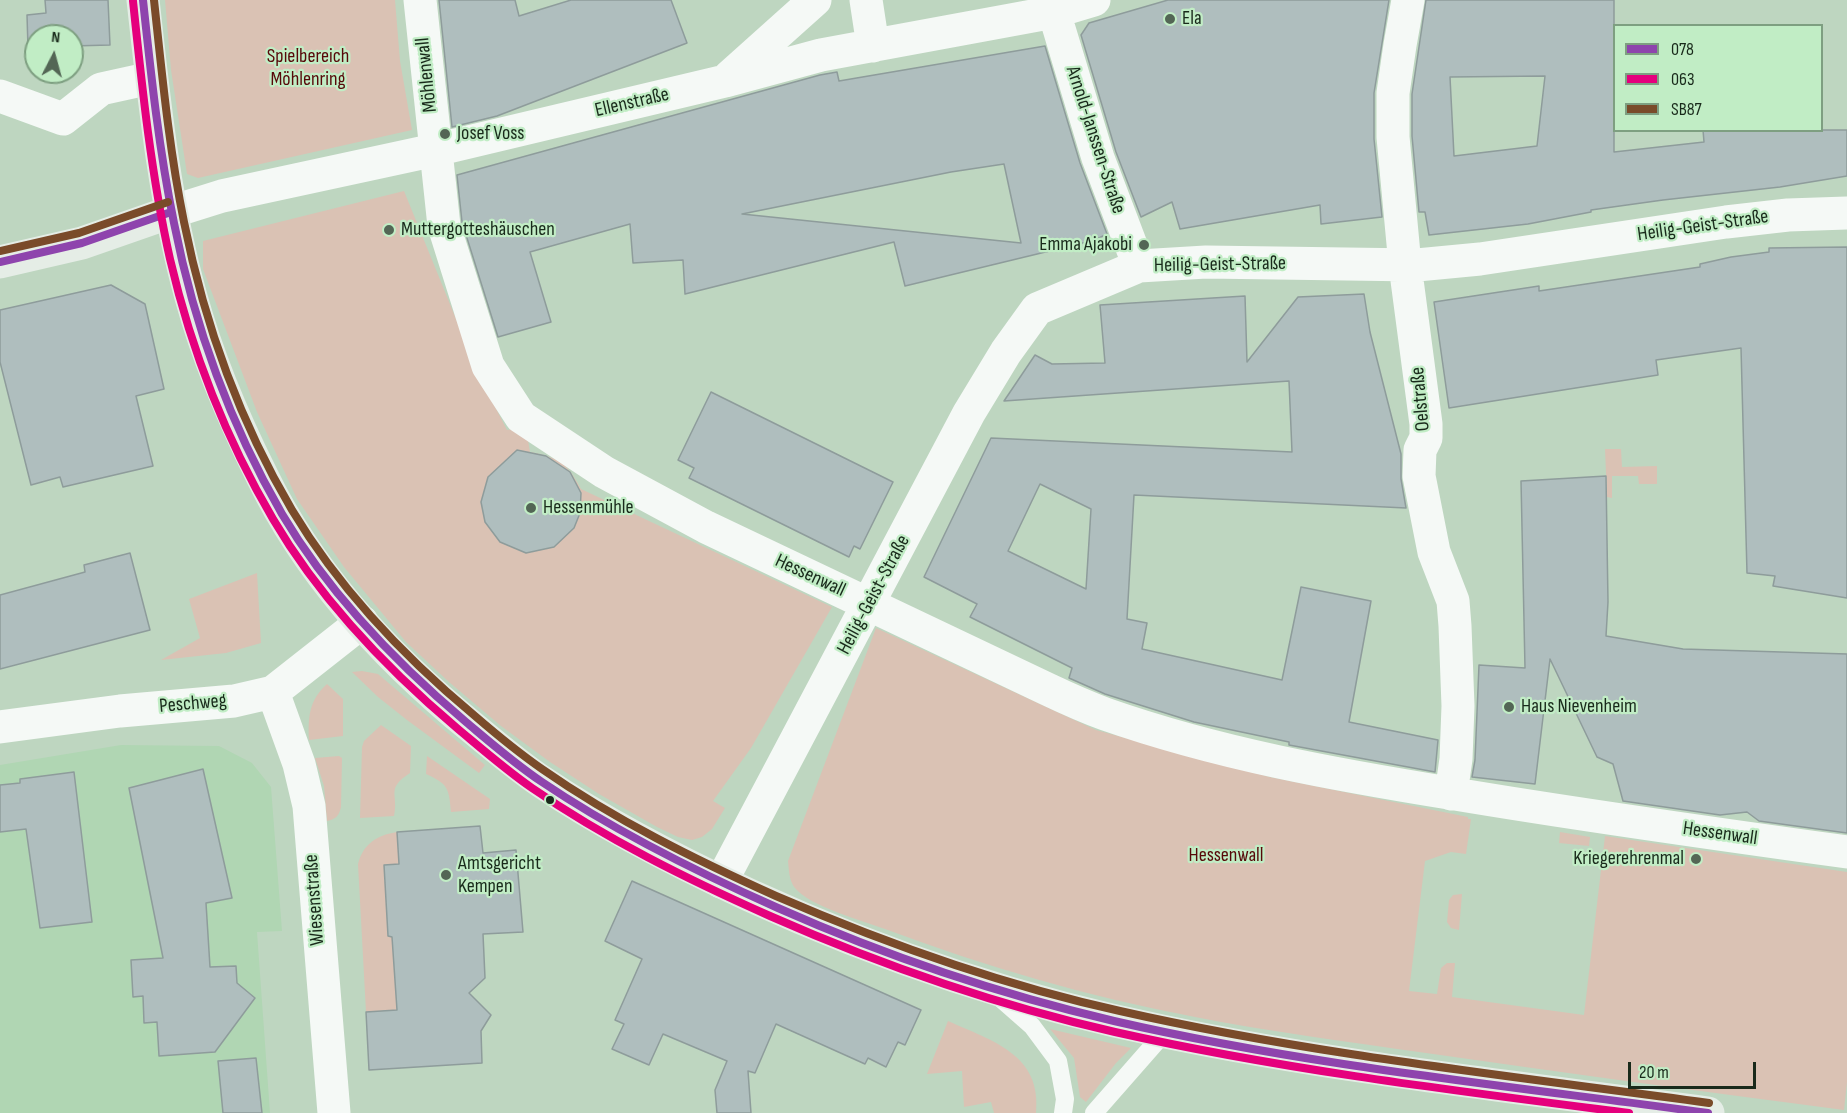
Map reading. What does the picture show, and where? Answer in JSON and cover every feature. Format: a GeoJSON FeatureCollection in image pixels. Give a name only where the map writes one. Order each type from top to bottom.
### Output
{"type":"FeatureCollection","features":[{"type":"Feature","properties":{"kind":"main road"},"geometry":{"type":"LineString","coordinates":[[143,0],[171,212],[191,298],[216,373],[263,479],[294,532],[329,582],[397,662],[442,703],[542,781],[602,819],[721,882],[810,923],[934,970],[986,986],[1165,1032],[1280,1053],[1708,1113]]}},
{"type":"Feature","properties":{"kind":"main road"},"geometry":{"type":"LineString","coordinates":[[0,262],[82,243],[171,212]]}},
{"type":"Feature","properties":{"kind":"street","name":"Möhlenwall"},"geometry":{"type":"LineString","coordinates":[[420,0],[435,150]]}},
{"type":"Feature","properties":{"kind":"street"},"geometry":{"type":"LineString","coordinates":[[725,81],[815,0]]}},
{"type":"Feature","properties":{"kind":"street"},"geometry":{"type":"LineString","coordinates":[[866,0],[873,46]]}},
{"type":"Feature","properties":{"kind":"street","name":"Ellenstraße"},"geometry":{"type":"LineString","coordinates":[[171,212],[228,194],[435,150],[725,81],[821,55],[1054,12],[1094,0]]}},
{"type":"Feature","properties":{"kind":"street","name":"Oelstraße"},"geometry":{"type":"LineString","coordinates":[[1408,0],[1393,93],[1393,138],[1405,265],[1426,424],[1425,438],[1420,450],[1419,476],[1434,552],[1453,601],[1458,706],[1456,759],[1451,794]]}},
{"type":"Feature","properties":{"kind":"street","name":"Arnold-Janssen-Straße"},"geometry":{"type":"LineString","coordinates":[[1054,12],[1098,158],[1139,266]]}},
{"type":"Feature","properties":{"kind":"street"},"geometry":{"type":"LineString","coordinates":[[0,96],[63,119],[101,88],[152,78]]}},
{"type":"Feature","properties":{"kind":"street","name":"Hessenwall"},"geometry":{"type":"LineString","coordinates":[[435,150],[444,226],[488,366],[522,417],[603,472],[696,522],[1047,689],[1103,714],[1175,736],[1274,762],[1360,779],[1548,810],[1847,852]]}},
{"type":"Feature","properties":{"kind":"street","name":"Heilig-Geist-Straße"},"geometry":{"type":"LineString","coordinates":[[721,882],[969,413],[1006,352],[1036,309],[1139,266],[1206,262],[1405,265],[1479,259],[1788,214],[1847,213]]}},
{"type":"Feature","properties":{"kind":"street","name":"Peschweg"},"geometry":{"type":"LineString","coordinates":[[0,726],[120,711],[234,701],[273,692],[362,622]]}},
{"type":"Feature","properties":{"kind":"street","name":"Wiesenstraße"},"geometry":{"type":"LineString","coordinates":[[273,692],[300,765],[309,806],[334,1113]]}},
{"type":"Feature","properties":{"kind":"lane"},"geometry":{"type":"LineString","coordinates":[[986,986],[1032,1026],[1058,1061],[1065,1099],[1063,1113]]}},
{"type":"Feature","properties":{"kind":"lane"},"geometry":{"type":"LineString","coordinates":[[1094,1113],[1165,1032]]}},
{"type":"Feature","properties":{"kind":"shaded area"},"geometry":{"type":"Polygon","coordinates":[[[121,745],[219,746],[252,763],[271,787],[282,931],[257,932],[270,1113],[0,1113],[0,765],[121,745]]]}},
{"type":"Feature","properties":{"kind":"green space","name":"Spielbereich Möhlenring"},"geometry":{"type":"Polygon","coordinates":[[[165,0],[395,0],[400,61],[412,130],[198,178],[187,174],[171,70],[165,0]]]}},
{"type":"Feature","properties":{"kind":"green space"},"geometry":{"type":"Polygon","coordinates":[[[404,191],[478,373],[507,430],[513,429],[528,440],[530,452],[556,459],[562,463],[581,489],[832,607],[751,748],[713,801],[725,808],[712,829],[702,837],[692,840],[678,837],[657,827],[599,794],[501,726],[406,642],[344,567],[297,499],[257,412],[203,269],[203,241],[404,191]]]}},
{"type":"Feature","properties":{"kind":"green space"},"geometry":{"type":"Polygon","coordinates":[[[1605,449],[1621,449],[1622,467],[1657,466],[1657,484],[1639,484],[1638,476],[1612,476],[1612,498],[1607,497],[1605,449]]]}},
{"type":"Feature","properties":{"kind":"green space"},"geometry":{"type":"Polygon","coordinates":[[[257,573],[261,643],[226,653],[161,660],[200,638],[189,599],[257,573]]]}},
{"type":"Feature","properties":{"kind":"green space"},"geometry":{"type":"Polygon","coordinates":[[[876,628],[1096,730],[1270,777],[1471,819],[1466,854],[1451,852],[1425,861],[1409,991],[1437,994],[1441,968],[1447,963],[1455,963],[1452,997],[1584,1015],[1605,836],[1847,872],[1847,1082],[1844,1110],[1310,1036],[1156,1009],[1000,968],[824,907],[802,895],[795,888],[788,861],[876,628]]]}},
{"type":"Feature","properties":{"kind":"green space"},"geometry":{"type":"Polygon","coordinates":[[[352,672],[378,674],[485,765],[479,773],[378,697],[352,672]]]}},
{"type":"Feature","properties":{"kind":"green space"},"geometry":{"type":"Polygon","coordinates":[[[327,684],[343,699],[343,736],[309,740],[311,709],[316,696],[327,684]]]}},
{"type":"Feature","properties":{"kind":"green space"},"geometry":{"type":"Polygon","coordinates":[[[381,725],[411,746],[410,773],[395,788],[394,816],[360,818],[362,747],[364,741],[381,725]]]}},
{"type":"Feature","properties":{"kind":"green space"},"geometry":{"type":"Polygon","coordinates":[[[339,756],[342,758],[341,807],[337,817],[327,821],[324,786],[315,758],[339,756]]]}},
{"type":"Feature","properties":{"kind":"green space"},"geometry":{"type":"Polygon","coordinates":[[[427,756],[490,799],[489,809],[451,812],[446,788],[426,774],[427,756]]]}},
{"type":"Feature","properties":{"kind":"green space"},"geometry":{"type":"Polygon","coordinates":[[[397,832],[399,864],[384,866],[388,936],[392,937],[397,1010],[366,1012],[358,864],[367,846],[383,835],[397,832]]]}},
{"type":"Feature","properties":{"kind":"green space"},"geometry":{"type":"Polygon","coordinates":[[[1560,832],[1590,837],[1589,846],[1559,843],[1560,832]]]}},
{"type":"Feature","properties":{"kind":"green space"},"geometry":{"type":"Polygon","coordinates":[[[1462,894],[1459,930],[1451,928],[1447,922],[1449,900],[1453,895],[1462,894]]]}},
{"type":"Feature","properties":{"kind":"green space"},"geometry":{"type":"Polygon","coordinates":[[[948,1021],[997,1043],[1022,1063],[1031,1077],[1036,1093],[1036,1113],[994,1113],[991,1102],[964,1107],[962,1071],[927,1074],[948,1021]]]}},
{"type":"Feature","properties":{"kind":"green space"},"geometry":{"type":"Polygon","coordinates":[[[1050,1029],[1131,1048],[1116,1063],[1086,1102],[1080,1097],[1074,1058],[1050,1029]]]}},
{"type":"Feature","properties":{"kind":"building"},"geometry":{"type":"Polygon","coordinates":[[[45,0],[108,0],[110,45],[84,46],[84,24],[27,24],[27,15],[46,13],[45,0]]]}},
{"type":"Feature","properties":{"kind":"building"},"geometry":{"type":"Polygon","coordinates":[[[439,0],[515,0],[519,16],[571,0],[671,0],[687,43],[497,116],[452,127],[439,0]]]}},
{"type":"Feature","properties":{"kind":"building"},"geometry":{"type":"Polygon","coordinates":[[[1168,0],[1389,0],[1374,93],[1374,139],[1382,217],[1321,224],[1320,205],[1180,229],[1172,202],[1141,217],[1116,152],[1081,35],[1089,23],[1168,0]]]}},
{"type":"Feature","properties":{"kind":"building"},"geometry":{"type":"Polygon","coordinates":[[[1426,0],[1614,0],[1614,152],[1704,142],[1703,132],[1847,130],[1847,176],[1780,187],[1591,210],[1591,212],[1528,224],[1429,235],[1425,212],[1419,212],[1412,136],[1412,94],[1426,0]],[[1545,76],[1450,77],[1454,156],[1537,146],[1545,76]]]}},
{"type":"Feature","properties":{"kind":"building"},"geometry":{"type":"Polygon","coordinates":[[[1045,46],[1080,163],[1107,234],[1095,240],[905,286],[894,242],[685,294],[683,260],[633,263],[630,224],[530,252],[551,322],[498,337],[462,222],[457,175],[820,75],[837,72],[839,81],[1045,46]],[[1004,164],[951,172],[742,214],[1021,243],[1004,164]]]}},
{"type":"Feature","properties":{"kind":"building"},"geometry":{"type":"Polygon","coordinates":[[[1847,247],[1847,598],[1773,586],[1775,576],[1747,573],[1741,348],[1656,360],[1658,375],[1449,408],[1434,302],[1539,286],[1539,291],[1700,267],[1700,264],[1731,257],[1769,252],[1769,248],[1847,247]]]}},
{"type":"Feature","properties":{"kind":"building"},"geometry":{"type":"Polygon","coordinates":[[[111,285],[145,304],[164,389],[136,396],[153,466],[63,487],[60,477],[31,485],[0,362],[0,310],[111,285]]]}},
{"type":"Feature","properties":{"kind":"building"},"geometry":{"type":"Polygon","coordinates":[[[1364,294],[1370,332],[1401,454],[1401,479],[1406,508],[1134,495],[1127,619],[1147,623],[1142,649],[1282,680],[1301,587],[1371,601],[1349,722],[1438,740],[1435,772],[1289,745],[1289,742],[1194,722],[1105,694],[1069,678],[1072,668],[970,617],[977,604],[924,577],[991,438],[1292,452],[1289,381],[1004,401],[1035,355],[1052,364],[1105,363],[1100,305],[1245,296],[1247,362],[1298,297],[1364,294]],[[1040,484],[1008,551],[1086,589],[1091,509],[1040,484]]]}},
{"type":"Feature","properties":{"kind":"building"},"geometry":{"type":"Polygon","coordinates":[[[711,392],[893,482],[860,549],[854,546],[849,557],[689,478],[694,468],[678,460],[711,392]]]}},
{"type":"Feature","properties":{"kind":"building","name":"Hessenmühle"},"geometry":{"type":"Polygon","coordinates":[[[517,450],[546,456],[570,472],[581,493],[580,513],[574,528],[554,547],[526,553],[500,542],[485,522],[481,502],[488,477],[517,450]]]}},
{"type":"Feature","properties":{"kind":"building"},"geometry":{"type":"Polygon","coordinates":[[[1606,476],[1608,602],[1606,636],[1683,649],[1847,654],[1847,833],[1759,821],[1747,812],[1720,815],[1623,801],[1613,764],[1597,757],[1550,659],[1535,784],[1472,777],[1475,760],[1479,665],[1525,668],[1521,481],[1606,476]]]}},
{"type":"Feature","properties":{"kind":"building"},"geometry":{"type":"Polygon","coordinates":[[[130,553],[150,630],[0,669],[0,595],[85,572],[84,565],[130,553]]]}},
{"type":"Feature","properties":{"kind":"building"},"geometry":{"type":"Polygon","coordinates":[[[203,769],[232,898],[206,903],[210,967],[236,966],[237,983],[255,998],[215,1052],[159,1056],[157,1022],[144,1023],[143,996],[133,997],[131,960],[163,958],[129,788],[203,769]]]}},
{"type":"Feature","properties":{"kind":"building"},"geometry":{"type":"Polygon","coordinates":[[[74,772],[92,922],[40,928],[26,829],[0,832],[0,785],[20,783],[20,779],[74,772]]]}},
{"type":"Feature","properties":{"kind":"building"},"geometry":{"type":"Polygon","coordinates":[[[480,826],[483,853],[516,850],[523,932],[483,934],[485,978],[469,993],[491,1015],[481,1031],[482,1063],[369,1070],[366,1012],[397,1010],[392,937],[388,936],[384,865],[399,864],[397,832],[480,826]]]}},
{"type":"Feature","properties":{"kind":"building"},"geometry":{"type":"Polygon","coordinates":[[[632,881],[921,1010],[905,1045],[898,1042],[886,1067],[868,1058],[865,1064],[776,1024],[755,1073],[748,1071],[751,1113],[717,1113],[715,1090],[727,1061],[663,1034],[649,1065],[612,1049],[624,1024],[615,1020],[642,959],[605,941],[632,881]]]}},
{"type":"Feature","properties":{"kind":"building"},"geometry":{"type":"Polygon","coordinates":[[[256,1058],[262,1113],[223,1113],[218,1061],[256,1058]]]}},
{"type":"Feature","properties":{"kind":"transit line","name":"078"},"geometry":{"type":"LineString","coordinates":[[143,0],[160,140],[182,261],[216,373],[263,480],[301,544],[365,626],[414,676],[532,775],[628,834],[717,880],[778,908],[901,958],[1028,999],[1114,1021],[1261,1051],[1410,1074],[1708,1113]]}},
{"type":"Feature","properties":{"kind":"transit line","name":"SB87"},"geometry":{"type":"LineString","coordinates":[[154,0],[174,167],[192,259],[213,334],[240,407],[256,442],[292,510],[352,595],[423,670],[525,757],[570,788],[656,838],[776,896],[903,947],[1032,989],[1120,1011],[1266,1040],[1413,1063],[1709,1103]]}},
{"type":"Feature","properties":{"kind":"transit line","name":"063"},"geometry":{"type":"LineString","coordinates":[[133,1],[152,163],[170,259],[199,360],[240,457],[273,519],[312,578],[334,606],[406,682],[485,752],[522,781],[560,807],[618,841],[739,902],[854,951],[940,982],[1026,1009],[1115,1032],[1242,1058],[1629,1113]]}},
{"type":"Feature","properties":{"kind":"transit line","name":"SB87"},"geometry":{"type":"LineString","coordinates":[[0,251],[79,233],[168,202]]}},
{"type":"Feature","properties":{"kind":"transit line","name":"078"},"geometry":{"type":"LineString","coordinates":[[0,262],[82,243],[171,212]]}},
{"type":"Feature","properties":{"kind":"place","name":"Ela"},"geometry":{"type":"Point","coordinates":[1170,19]}},
{"type":"Feature","properties":{"kind":"place","name":"Josef Voss"},"geometry":{"type":"Point","coordinates":[445,134]}},
{"type":"Feature","properties":{"kind":"place","name":"Muttergotteshäuschen"},"geometry":{"type":"Point","coordinates":[389,230]}},
{"type":"Feature","properties":{"kind":"place","name":"Emma Ajakobi"},"geometry":{"type":"Point","coordinates":[1144,245]}},
{"type":"Feature","properties":{"kind":"place","name":"Hessenmühle"},"geometry":{"type":"Point","coordinates":[531,508]}},
{"type":"Feature","properties":{"kind":"place","name":"Haus Nievenheim"},"geometry":{"type":"Point","coordinates":[1509,707]}},
{"type":"Feature","properties":{"kind":"place","name":"Kriegerehrenmal"},"geometry":{"type":"Point","coordinates":[1696,859]}},
{"type":"Feature","properties":{"kind":"place","name":"Amtsgericht Kempen"},"geometry":{"type":"Point","coordinates":[446,875]}}]}
